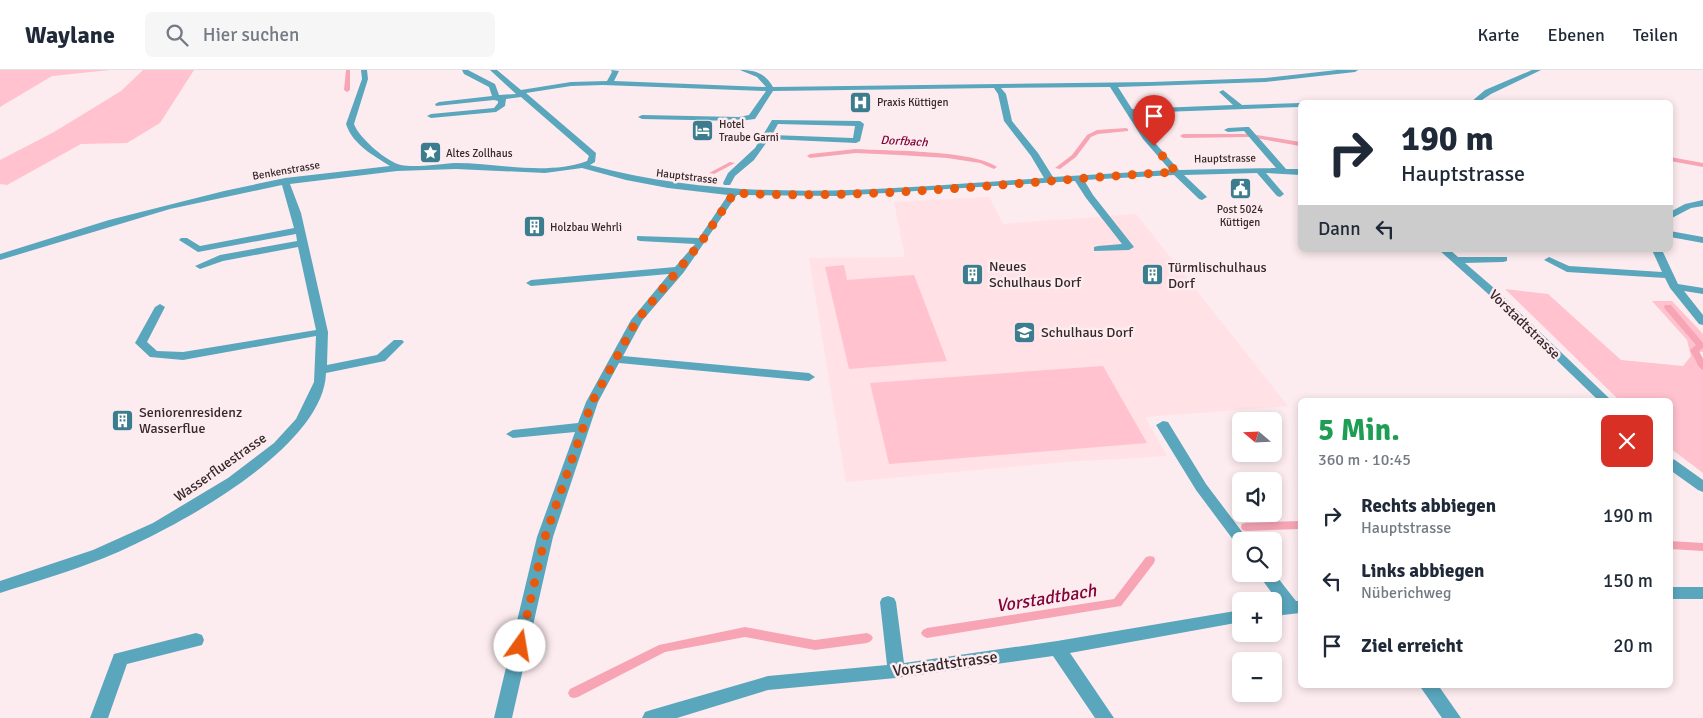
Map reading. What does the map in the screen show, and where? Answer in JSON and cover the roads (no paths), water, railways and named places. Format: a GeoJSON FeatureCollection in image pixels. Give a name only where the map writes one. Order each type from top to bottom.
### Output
{"type":"FeatureCollection","features":[{"type":"Feature","properties":{"kind":"street"},"geometry":{"type":"LineString","coordinates":[[364,70],[365,79],[350,124],[352,131],[367,147],[399,168]]}},
{"type":"Feature","properties":{"kind":"street"},"geometry":{"type":"LineString","coordinates":[[431,116],[496,110],[502,104],[492,86],[466,73],[465,70]]}},
{"type":"Feature","properties":{"kind":"street"},"geometry":{"type":"LineString","coordinates":[[493,70],[522,93],[592,156],[591,162],[584,166]]}},
{"type":"Feature","properties":{"kind":"street"},"geometry":{"type":"LineString","coordinates":[[609,83],[616,71],[614,70]]}},
{"type":"Feature","properties":{"kind":"street"},"geometry":{"type":"LineString","coordinates":[[743,70],[757,74],[768,81],[771,89]]}},
{"type":"Feature","properties":{"kind":"street"},"geometry":{"type":"LineString","coordinates":[[1278,70],[1291,77]]}},
{"type":"Feature","properties":{"kind":"street"},"geometry":{"type":"LineString","coordinates":[[439,104],[499,99],[571,84],[609,83],[771,89],[1113,85],[1228,82],[1355,70]]}},
{"type":"Feature","properties":{"kind":"street"},"geometry":{"type":"LineString","coordinates":[[1478,100],[1488,92],[1538,70]]}},
{"type":"Feature","properties":{"kind":"street"},"geometry":{"type":"LineString","coordinates":[[1113,85],[1146,137],[1176,172],[1202,197]]}},
{"type":"Feature","properties":{"kind":"street"},"geometry":{"type":"LineString","coordinates":[[998,87],[1002,94],[1008,122],[1035,155],[1050,180]]}},
{"type":"Feature","properties":{"kind":"street"},"geometry":{"type":"LineString","coordinates":[[642,117],[748,118],[752,116],[771,89]]}},
{"type":"Feature","properties":{"kind":"street"},"geometry":{"type":"LineString","coordinates":[[1223,92],[1240,107]]}},
{"type":"Feature","properties":{"kind":"street"},"geometry":{"type":"LineString","coordinates":[[1130,111],[1298,105]]}},
{"type":"Feature","properties":{"kind":"street"},"geometry":{"type":"LineString","coordinates":[[718,192],[735,178],[767,137],[774,122],[860,124],[856,140],[767,137]]}},
{"type":"Feature","properties":{"kind":"street"},"geometry":{"type":"LineString","coordinates":[[1228,130],[1246,129],[1284,170]]}},
{"type":"Feature","properties":{"kind":"street","name":"Benkenstrasse"},"geometry":{"type":"LineString","coordinates":[[0,257],[130,216],[285,181],[399,168],[467,166],[560,170],[584,166]]}},
{"type":"Feature","properties":{"kind":"street","name":"Hauptstrasse"},"geometry":{"type":"LineString","coordinates":[[584,166],[618,177],[651,184],[718,192],[802,195],[867,193],[1176,172],[1259,170],[1298,172]]}},
{"type":"Feature","properties":{"kind":"street"},"geometry":{"type":"LineString","coordinates":[[1259,170],[1280,194]]}},
{"type":"Feature","properties":{"kind":"street"},"geometry":{"type":"LineString","coordinates":[[1078,178],[1088,196],[1129,247],[1098,249]]}},
{"type":"Feature","properties":{"kind":"street","name":"Wasserfluestrasse"},"geometry":{"type":"LineString","coordinates":[[0,587],[98,554],[158,527],[233,481],[280,446],[302,421],[320,382],[322,370],[322,332],[285,181]]}},
{"type":"Feature","properties":{"kind":"street"},"geometry":{"type":"LineString","coordinates":[[503,718],[545,537],[592,402],[637,320],[680,270],[734,193]]}},
{"type":"Feature","properties":{"kind":"street"},"geometry":{"type":"LineString","coordinates":[[1673,214],[1688,206],[1703,203]]}},
{"type":"Feature","properties":{"kind":"street"},"geometry":{"type":"LineString","coordinates":[[1673,235],[1703,240]]}},
{"type":"Feature","properties":{"kind":"street"},"geometry":{"type":"LineString","coordinates":[[184,240],[198,249],[300,237]]}},
{"type":"Feature","properties":{"kind":"street"},"geometry":{"type":"LineString","coordinates":[[200,266],[220,258],[300,237]]}},
{"type":"Feature","properties":{"kind":"street"},"geometry":{"type":"LineString","coordinates":[[640,238],[702,241]]}},
{"type":"Feature","properties":{"kind":"street"},"geometry":{"type":"LineString","coordinates":[[0,247],[11,254]]}},
{"type":"Feature","properties":{"kind":"street","name":"Vorstadtstrasse"},"geometry":{"type":"LineString","coordinates":[[1446,252],[1490,290],[1603,398]]}},
{"type":"Feature","properties":{"kind":"street"},"geometry":{"type":"LineString","coordinates":[[1658,252],[1674,286],[1703,322]]}},
{"type":"Feature","properties":{"kind":"street"},"geometry":{"type":"LineString","coordinates":[[1455,260],[1503,259]]}},
{"type":"Feature","properties":{"kind":"street"},"geometry":{"type":"LineString","coordinates":[[1549,260],[1567,269],[1668,275]]}},
{"type":"Feature","properties":{"kind":"street"},"geometry":{"type":"LineString","coordinates":[[531,283],[680,270]]}},
{"type":"Feature","properties":{"kind":"street"},"geometry":{"type":"LineString","coordinates":[[1674,286],[1703,291]]}},
{"type":"Feature","properties":{"kind":"street"},"geometry":{"type":"LineString","coordinates":[[160,307],[141,343],[154,354],[183,356],[322,332]]}},
{"type":"Feature","properties":{"kind":"street"},"geometry":{"type":"LineString","coordinates":[[322,370],[381,358],[398,342]]}},
{"type":"Feature","properties":{"kind":"street"},"geometry":{"type":"LineString","coordinates":[[616,359],[809,378]]}},
{"type":"Feature","properties":{"kind":"street"},"geometry":{"type":"LineString","coordinates":[[1163,425],[1201,486],[1235,532]]}},
{"type":"Feature","properties":{"kind":"street"},"geometry":{"type":"LineString","coordinates":[[513,434],[584,427]]}},
{"type":"Feature","properties":{"kind":"street"},"geometry":{"type":"LineString","coordinates":[[1673,465],[1703,487]]}},
{"type":"Feature","properties":{"kind":"street"},"geometry":{"type":"LineString","coordinates":[[1273,582],[1296,607]]}},
{"type":"Feature","properties":{"kind":"street"},"geometry":{"type":"LineString","coordinates":[[1673,593],[1703,593]]}},
{"type":"Feature","properties":{"kind":"street"},"geometry":{"type":"LineString","coordinates":[[888,602],[896,670]]}},
{"type":"Feature","properties":{"kind":"street"},"geometry":{"type":"LineString","coordinates":[[1282,609],[1296,607]]}},
{"type":"Feature","properties":{"kind":"street","name":"Vorstadtstrasse"},"geometry":{"type":"LineString","coordinates":[[651,718],[768,683],[896,670],[1057,648],[1232,618]]}},
{"type":"Feature","properties":{"kind":"street"},"geometry":{"type":"LineString","coordinates":[[99,718],[120,659],[196,640]]}},
{"type":"Feature","properties":{"kind":"street"},"geometry":{"type":"LineString","coordinates":[[1057,648],[1105,718]]}},
{"type":"Feature","properties":{"kind":"street"},"geometry":{"type":"LineString","coordinates":[[1430,688],[1452,718]]}},
{"type":"Feature","properties":{"kind":"waterway","name":"Dorfbach"},"geometry":{"type":"LineString","coordinates":[[347,90],[348,70]]}},
{"type":"Feature","properties":{"kind":"waterway","name":"Dorfbach"},"geometry":{"type":"LineString","coordinates":[[1058,168],[1074,156],[1089,136],[1097,132],[1126,130]]}},
{"type":"Feature","properties":{"kind":"waterway","name":"Dorfbach"},"geometry":{"type":"LineString","coordinates":[[1183,136],[1247,136]]}},
{"type":"Feature","properties":{"kind":"waterway","name":"Dorfbach"},"geometry":{"type":"LineString","coordinates":[[1257,137],[1298,144]]}},
{"type":"Feature","properties":{"kind":"waterway","name":"Dorfbach"},"geometry":{"type":"LineString","coordinates":[[810,156],[856,151],[899,153],[947,156],[981,161],[994,167]]}},
{"type":"Feature","properties":{"kind":"waterway","name":"Dorfbach"},"geometry":{"type":"LineString","coordinates":[[1673,160],[1703,165]]}},
{"type":"Feature","properties":{"kind":"waterway","name":"Dorfbach"},"geometry":{"type":"LineString","coordinates":[[712,173],[732,163]]}},
{"type":"Feature","properties":{"kind":"waterway","name":"Vorstadtbach"},"geometry":{"type":"LineString","coordinates":[[1668,307],[1701,346],[1694,350],[1703,367]]}},
{"type":"Feature","properties":{"kind":"waterway","name":"Vorstadtbach"},"geometry":{"type":"LineString","coordinates":[[1246,527],[1298,525]]}},
{"type":"Feature","properties":{"kind":"waterway","name":"Vorstadtbach"},"geometry":{"type":"LineString","coordinates":[[1673,545],[1703,547]]}},
{"type":"Feature","properties":{"kind":"waterway","name":"Vorstadtbach"},"geometry":{"type":"LineString","coordinates":[[927,633],[1117,603],[1150,560]]}},
{"type":"Feature","properties":{"kind":"waterway","name":"Vorstadtbach"},"geometry":{"type":"LineString","coordinates":[[574,693],[663,648],[745,632],[815,645],[867,638]]}},
{"type":"Feature","properties":{"kind":"place","name":"Praxis Küttigen"},"geometry":{"type":"Point","coordinates":[861,102]}},
{"type":"Feature","properties":{"kind":"place","name":"Hotel Traube Garni"},"geometry":{"type":"Point","coordinates":[703,130]}},
{"type":"Feature","properties":{"kind":"place","name":"Altes Zollhaus"},"geometry":{"type":"Point","coordinates":[430,153]}},
{"type":"Feature","properties":{"kind":"place","name":"Post 5024 Küttigen"},"geometry":{"type":"Point","coordinates":[1240,188]}},
{"type":"Feature","properties":{"kind":"place","name":"Holzbau Wehrli"},"geometry":{"type":"Point","coordinates":[534,227]}},
{"type":"Feature","properties":{"kind":"place","name":"Neues Schulhaus Dorf"},"geometry":{"type":"Point","coordinates":[973,274]}},
{"type":"Feature","properties":{"kind":"place","name":"Türmlischulhaus Dorf"},"geometry":{"type":"Point","coordinates":[1152,275]}},
{"type":"Feature","properties":{"kind":"place","name":"Schulhaus Dorf"},"geometry":{"type":"Point","coordinates":[1025,332]}},
{"type":"Feature","properties":{"kind":"place","name":"Seniorenresidenz Wasserflue"},"geometry":{"type":"Point","coordinates":[123,420]}}]}
